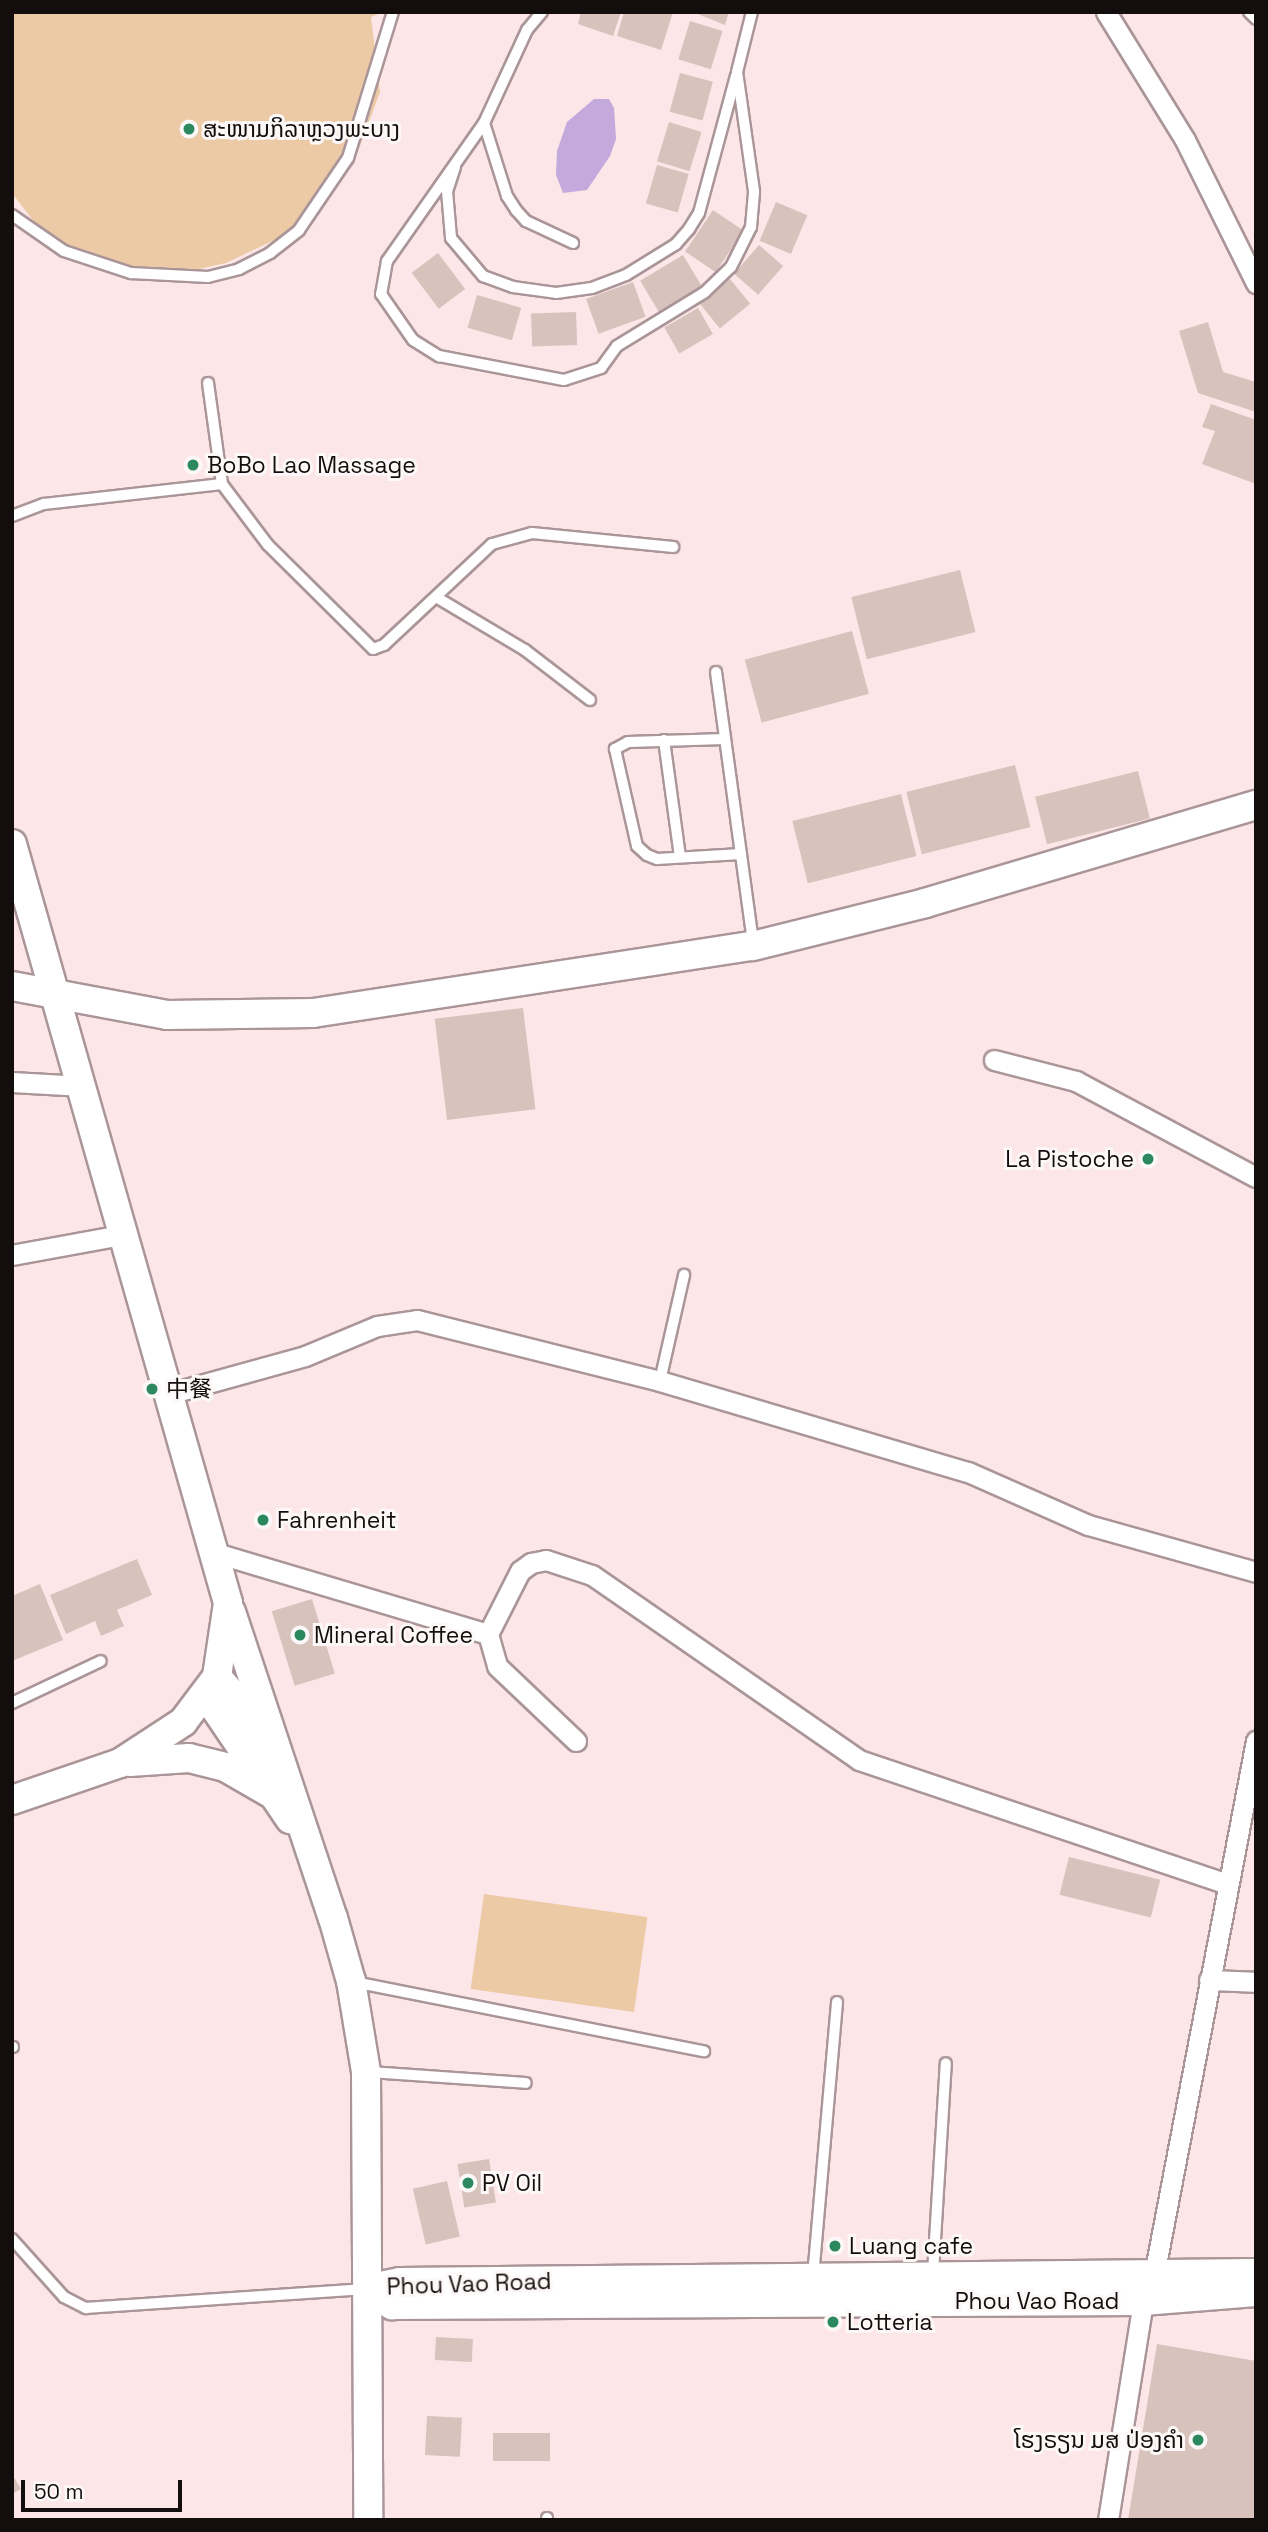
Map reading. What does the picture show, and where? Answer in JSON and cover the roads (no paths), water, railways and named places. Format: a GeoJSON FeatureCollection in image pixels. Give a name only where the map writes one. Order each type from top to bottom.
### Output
{"type":"FeatureCollection","features":[{"type":"Feature","properties":{"kind":"street"},"geometry":{"type":"LineString","coordinates":[[1106,12],[1185,140],[1256,283]]}},
{"type":"Feature","properties":{"kind":"street"},"geometry":{"type":"LineString","coordinates":[[12,986],[167,1015],[313,1013],[753,946],[925,902],[1256,805]]}},
{"type":"Feature","properties":{"kind":"street"},"geometry":{"type":"LineString","coordinates":[[12,844],[126,1234],[168,1394],[216,1553],[228,1603],[315,1860],[351,1981],[366,2072],[368,2520]]}},
{"type":"Feature","properties":{"kind":"street"},"geometry":{"type":"LineString","coordinates":[[994,1060],[1076,1081],[1256,1177]]}},
{"type":"Feature","properties":{"kind":"street"},"geometry":{"type":"LineString","coordinates":[[12,1082],[83,1086]]}},
{"type":"Feature","properties":{"kind":"street"},"geometry":{"type":"LineString","coordinates":[[12,1255],[126,1234]]}},
{"type":"Feature","properties":{"kind":"street"},"geometry":{"type":"LineString","coordinates":[[168,1394],[305,1356],[377,1326],[417,1320],[660,1381],[968,1472],[1088,1525],[1256,1572]]}},
{"type":"Feature","properties":{"kind":"street"},"geometry":{"type":"LineString","coordinates":[[216,1553],[488,1634]]}},
{"type":"Feature","properties":{"kind":"street"},"geometry":{"type":"LineString","coordinates":[[576,1741],[497,1666],[488,1634],[520,1571],[531,1563],[545,1560],[592,1575],[859,1760],[1227,1884]]}},
{"type":"Feature","properties":{"kind":"street"},"geometry":{"type":"LineString","coordinates":[[12,1800],[120,1763],[163,1738],[212,1686],[228,1603]]}},
{"type":"Feature","properties":{"kind":"street"},"geometry":{"type":"LineString","coordinates":[[212,1686],[315,1860]]}},
{"type":"Feature","properties":{"kind":"street"},"geometry":{"type":"LineString","coordinates":[[212,1686],[257,1733],[315,1860]]}},
{"type":"Feature","properties":{"kind":"street"},"geometry":{"type":"LineString","coordinates":[[1108,2520],[1143,2301],[1154,2275],[1256,1741]]}},
{"type":"Feature","properties":{"kind":"street"},"geometry":{"type":"LineString","coordinates":[[120,1763],[189,1758],[225,1767],[277,1797]]}},
{"type":"Feature","properties":{"kind":"street"},"geometry":{"type":"LineString","coordinates":[[1209,1980],[1256,1982]]}},
{"type":"Feature","properties":{"kind":"street","name":"Phou Vao Road"},"geometry":{"type":"LineString","coordinates":[[367,2289],[400,2282],[1256,2273]]}},
{"type":"Feature","properties":{"kind":"street","name":"Phou Vao Road"},"geometry":{"type":"LineString","coordinates":[[367,2289],[392,2305],[1143,2301],[1256,2292]]}},
{"type":"Feature","properties":{"kind":"lane"},"geometry":{"type":"LineString","coordinates":[[12,215],[64,251],[131,273],[208,277],[239,269],[270,253],[299,230],[348,158],[393,12]]}},
{"type":"Feature","properties":{"kind":"lane"},"geometry":{"type":"LineString","coordinates":[[542,12],[527,30],[484,123],[458,155],[387,261],[381,294],[413,340],[439,356],[564,380],[587,376],[601,368],[617,346],[705,292],[736,257],[751,227],[754,191],[737,72]]}},
{"type":"Feature","properties":{"kind":"lane"},"geometry":{"type":"LineString","coordinates":[[458,155],[447,191],[451,238],[483,276],[513,287],[556,293],[592,288],[625,275],[676,244],[690,229],[699,213],[752,12]]}},
{"type":"Feature","properties":{"kind":"lane"},"geometry":{"type":"LineString","coordinates":[[1249,12],[1256,19]]}},
{"type":"Feature","properties":{"kind":"lane"},"geometry":{"type":"LineString","coordinates":[[484,123],[507,196],[516,210],[527,221],[573,243]]}},
{"type":"Feature","properties":{"kind":"lane"},"geometry":{"type":"LineString","coordinates":[[208,383],[222,484],[268,545],[373,649],[436,597],[492,544],[532,533],[673,547]]}},
{"type":"Feature","properties":{"kind":"lane"},"geometry":{"type":"LineString","coordinates":[[12,516],[44,504],[222,484]]}},
{"type":"Feature","properties":{"kind":"lane"},"geometry":{"type":"LineString","coordinates":[[436,597],[525,650],[590,700]]}},
{"type":"Feature","properties":{"kind":"lane"},"geometry":{"type":"LineString","coordinates":[[716,672],[753,946]]}},
{"type":"Feature","properties":{"kind":"lane"},"geometry":{"type":"LineString","coordinates":[[725,739],[628,741],[615,749],[637,846],[657,859],[741,854]]}},
{"type":"Feature","properties":{"kind":"lane"},"geometry":{"type":"LineString","coordinates":[[664,740],[680,858]]}},
{"type":"Feature","properties":{"kind":"lane"},"geometry":{"type":"LineString","coordinates":[[660,1381],[684,1275]]}},
{"type":"Feature","properties":{"kind":"lane"},"geometry":{"type":"LineString","coordinates":[[12,1703],[101,1661]]}},
{"type":"Feature","properties":{"kind":"lane"},"geometry":{"type":"LineString","coordinates":[[351,1981],[704,2051]]}},
{"type":"Feature","properties":{"kind":"lane"},"geometry":{"type":"LineString","coordinates":[[813,2278],[837,2002]]}},
{"type":"Feature","properties":{"kind":"lane"},"geometry":{"type":"LineString","coordinates":[[933,2277],[946,2063]]}},
{"type":"Feature","properties":{"kind":"lane"},"geometry":{"type":"LineString","coordinates":[[366,2072],[526,2083]]}},
{"type":"Feature","properties":{"kind":"lane"},"geometry":{"type":"LineString","coordinates":[[12,2239],[64,2297],[86,2308],[367,2289]]}},
{"type":"Feature","properties":{"kind":"place","name":"ສະໜາມກິລາຫຼວງພະບາງ"},"geometry":{"type":"Point","coordinates":[189,129]}},
{"type":"Feature","properties":{"kind":"place","name":"BoBo Lao Massage"},"geometry":{"type":"Point","coordinates":[193,465]}},
{"type":"Feature","properties":{"kind":"place","name":"La Pistoche"},"geometry":{"type":"Point","coordinates":[1148,1159]}},
{"type":"Feature","properties":{"kind":"place","name":"中餐"},"geometry":{"type":"Point","coordinates":[152,1389]}},
{"type":"Feature","properties":{"kind":"place","name":"Fahrenheit"},"geometry":{"type":"Point","coordinates":[263,1520]}},
{"type":"Feature","properties":{"kind":"place","name":"Mineral Coffee"},"geometry":{"type":"Point","coordinates":[300,1635]}},
{"type":"Feature","properties":{"kind":"place","name":"PV Oil"},"geometry":{"type":"Point","coordinates":[468,2183]}},
{"type":"Feature","properties":{"kind":"place","name":"Luang cafe"},"geometry":{"type":"Point","coordinates":[835,2246]}},
{"type":"Feature","properties":{"kind":"place","name":"Lotteria"},"geometry":{"type":"Point","coordinates":[833,2322]}},
{"type":"Feature","properties":{"kind":"place","name":"ໂຮງຣຽນ ມສ ປ່ອງຄຳ"},"geometry":{"type":"Point","coordinates":[1198,2440]}}]}
